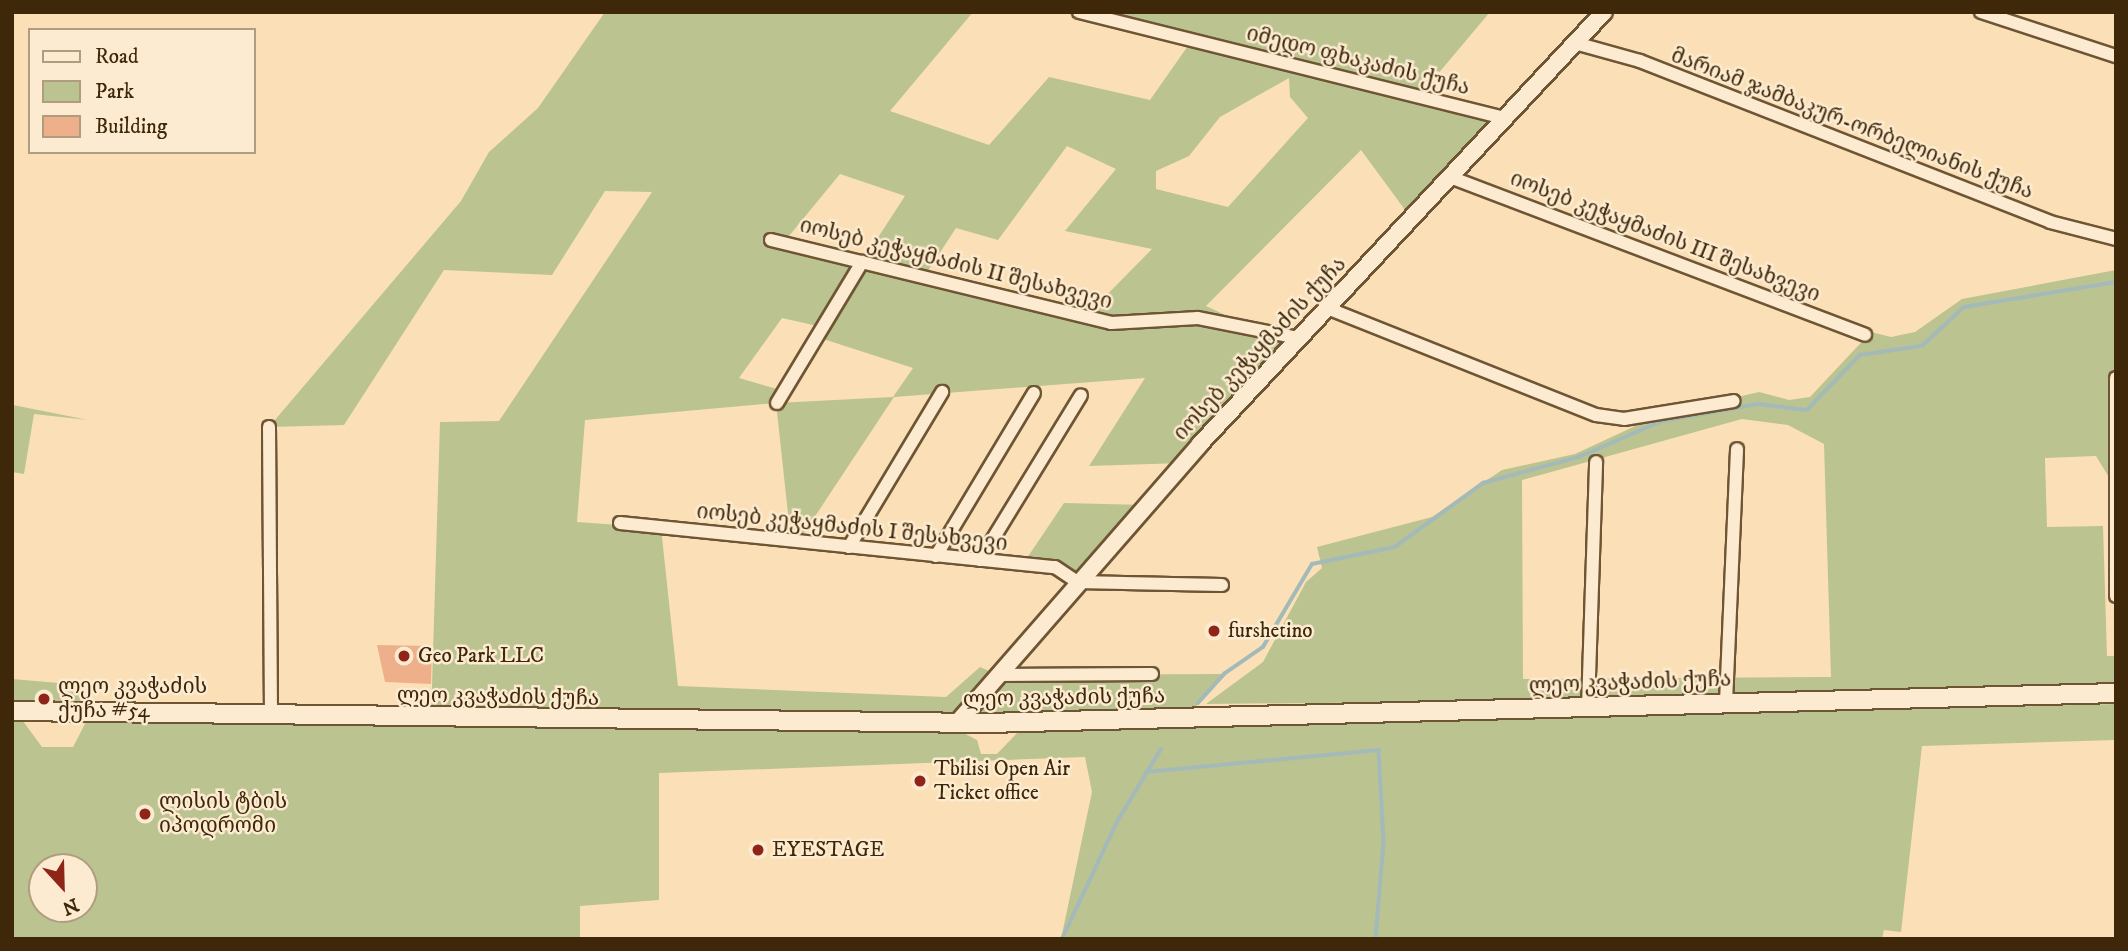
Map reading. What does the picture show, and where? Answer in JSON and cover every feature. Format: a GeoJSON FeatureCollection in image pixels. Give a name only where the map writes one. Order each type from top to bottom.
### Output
{"type":"FeatureCollection","features":[{"type":"Feature","properties":{"kind":"main road","name":"ლეო კვაჭაძის ქუჩა"},"geometry":{"type":"LineString","coordinates":[[12,711],[957,723],[2116,693]]}},
{"type":"Feature","properties":{"kind":"street","name":"იმედო ფხაკაძის ქუჩა"},"geometry":{"type":"LineString","coordinates":[[1079,12],[1504,118]]}},
{"type":"Feature","properties":{"kind":"street","name":"იოსებ კეჭაყმაძის ქუჩა"},"geometry":{"type":"LineString","coordinates":[[957,723],[1077,582],[1298,338],[1604,12]]}},
{"type":"Feature","properties":{"kind":"street"},"geometry":{"type":"LineString","coordinates":[[1981,12],[2116,57]]}},
{"type":"Feature","properties":{"kind":"street","name":"მარიამ ჯამბაკურ-ორბელიანის ქუჩა"},"geometry":{"type":"LineString","coordinates":[[1575,43],[1661,69],[2050,222],[2116,239]]}},
{"type":"Feature","properties":{"kind":"street","name":"იოსებ კეჭაყმაძის III შესახვევი"},"geometry":{"type":"LineString","coordinates":[[1450,177],[1866,335]]}},
{"type":"Feature","properties":{"kind":"street","name":"იოსებ კეჭაყმაძის II შესახვევი"},"geometry":{"type":"LineString","coordinates":[[771,240],[1111,323],[1198,317],[1298,338]]}},
{"type":"Feature","properties":{"kind":"street"},"geometry":{"type":"LineString","coordinates":[[777,403],[862,262]]}},
{"type":"Feature","properties":{"kind":"street"},"geometry":{"type":"LineString","coordinates":[[1327,308],[1596,415],[1624,419],[1734,401]]}},
{"type":"Feature","properties":{"kind":"street"},"geometry":{"type":"LineString","coordinates":[[2116,378],[2116,596]]}},
{"type":"Feature","properties":{"kind":"street"},"geometry":{"type":"LineString","coordinates":[[849,547],[942,392]]}},
{"type":"Feature","properties":{"kind":"street"},"geometry":{"type":"LineString","coordinates":[[936,556],[1034,393]]}},
{"type":"Feature","properties":{"kind":"street"},"geometry":{"type":"LineString","coordinates":[[980,560],[1081,395]]}},
{"type":"Feature","properties":{"kind":"street"},"geometry":{"type":"LineString","coordinates":[[269,427],[271,716]]}},
{"type":"Feature","properties":{"kind":"street"},"geometry":{"type":"LineString","coordinates":[[1726,702],[1737,449]]}},
{"type":"Feature","properties":{"kind":"street"},"geometry":{"type":"LineString","coordinates":[[1588,707],[1595,462]]}},
{"type":"Feature","properties":{"kind":"street","name":"იოსებ კეჭაყმაძის I შესახვევი"},"geometry":{"type":"LineString","coordinates":[[620,523],[1055,567],[1077,582]]}},
{"type":"Feature","properties":{"kind":"street"},"geometry":{"type":"LineString","coordinates":[[1077,582],[1222,585]]}},
{"type":"Feature","properties":{"kind":"street"},"geometry":{"type":"LineString","coordinates":[[998,676],[1152,674]]}},
{"type":"Feature","properties":{"kind":"green space"},"geometry":{"type":"Polygon","coordinates":[[[605,12],[973,12],[890,111],[989,145],[1049,77],[1150,100],[1190,43],[1064,12],[1490,12],[1421,94],[1504,118],[1411,218],[1361,150],[1206,306],[1291,346],[1182,463],[1089,466],[1145,378],[894,397],[798,542],[791,541],[776,403],[585,420],[577,522],[661,528],[678,686],[946,697],[980,667],[998,675],[1224,674],[1185,719],[431,719],[440,422],[499,421],[652,192],[605,191],[552,275],[444,270],[344,425],[269,427],[461,201],[489,152],[538,108],[605,12]],[[1289,78],[1220,117],[1189,156],[1156,171],[1156,189],[1228,207],[1308,118],[1290,97],[1289,78]],[[1067,146],[998,240],[956,228],[924,277],[1086,316],[1152,249],[1065,231],[1116,169],[1067,146]],[[840,174],[784,242],[862,262],[905,196],[840,174]],[[782,318],[739,378],[784,391],[777,403],[893,397],[913,368],[817,337],[822,327],[782,318]]]}},
{"type":"Feature","properties":{"kind":"green space"},"geometry":{"type":"Polygon","coordinates":[[[2116,270],[2116,489],[2096,456],[2045,458],[2047,527],[2103,526],[2107,656],[2116,656],[2116,686],[1725,699],[1206,704],[1263,662],[1306,582],[1322,568],[1317,547],[1432,517],[1502,470],[1575,454],[1659,415],[1759,392],[1789,400],[1810,397],[1871,332],[1891,337],[1915,332],[1962,299],[2116,270]],[[1742,419],[1522,480],[1523,679],[1831,677],[1824,444],[1788,425],[1742,419]]]}},
{"type":"Feature","properties":{"kind":"green space"},"geometry":{"type":"Polygon","coordinates":[[[12,405],[88,420],[34,414],[24,474],[12,472],[12,405]]]}},
{"type":"Feature","properties":{"kind":"green space"},"geometry":{"type":"Polygon","coordinates":[[[1064,503],[1145,505],[1077,582],[1055,567],[1023,564],[1064,503]]]}},
{"type":"Feature","properties":{"kind":"green space"},"geometry":{"type":"Polygon","coordinates":[[[12,679],[82,685],[79,712],[12,711],[12,679]]]}},
{"type":"Feature","properties":{"kind":"green space"},"geometry":{"type":"Polygon","coordinates":[[[2116,704],[2116,740],[1922,746],[1901,932],[1884,930],[1882,939],[1061,939],[1092,792],[1085,757],[659,773],[659,900],[580,906],[580,939],[12,939],[12,717],[20,717],[42,747],[73,747],[87,720],[958,730],[977,740],[981,754],[997,754],[1020,730],[2116,704]]]}},
{"type":"Feature","properties":{"kind":"building","name":"Geo Park LLC"},"geometry":{"type":"Polygon","coordinates":[[[377,645],[432,646],[431,684],[385,682],[377,645]]]}},
{"type":"Feature","properties":{"kind":"waterway"},"geometry":{"type":"LineString","coordinates":[[1198,703],[1224,674],[1263,647],[1312,564],[1395,547],[1483,483],[1579,457],[1662,421],[1758,404],[1807,410],[1860,355],[1922,346],[1964,307],[2116,282]]}},
{"type":"Feature","properties":{"kind":"waterway"},"geometry":{"type":"LineString","coordinates":[[1062,939],[1117,822],[1161,749]]}},
{"type":"Feature","properties":{"kind":"waterway"},"geometry":{"type":"LineString","coordinates":[[1146,772],[1379,750],[1384,843],[1376,939]]}},
{"type":"Feature","properties":{"kind":"place","name":"furshetino"},"geometry":{"type":"Point","coordinates":[1214,631]}},
{"type":"Feature","properties":{"kind":"place","name":"Geo Park LLC"},"geometry":{"type":"Point","coordinates":[404,656]}},
{"type":"Feature","properties":{"kind":"place","name":"ლეო კვაჭაძის ქუჩა #54"},"geometry":{"type":"Point","coordinates":[44,699]}},
{"type":"Feature","properties":{"kind":"place","name":"Tbilisi Open Air Ticket office"},"geometry":{"type":"Point","coordinates":[920,781]}},
{"type":"Feature","properties":{"kind":"place","name":"ლისის ტბის იპოდრომი"},"geometry":{"type":"Point","coordinates":[145,814]}},
{"type":"Feature","properties":{"kind":"place","name":"EYESTAGE"},"geometry":{"type":"Point","coordinates":[758,850]}}]}
